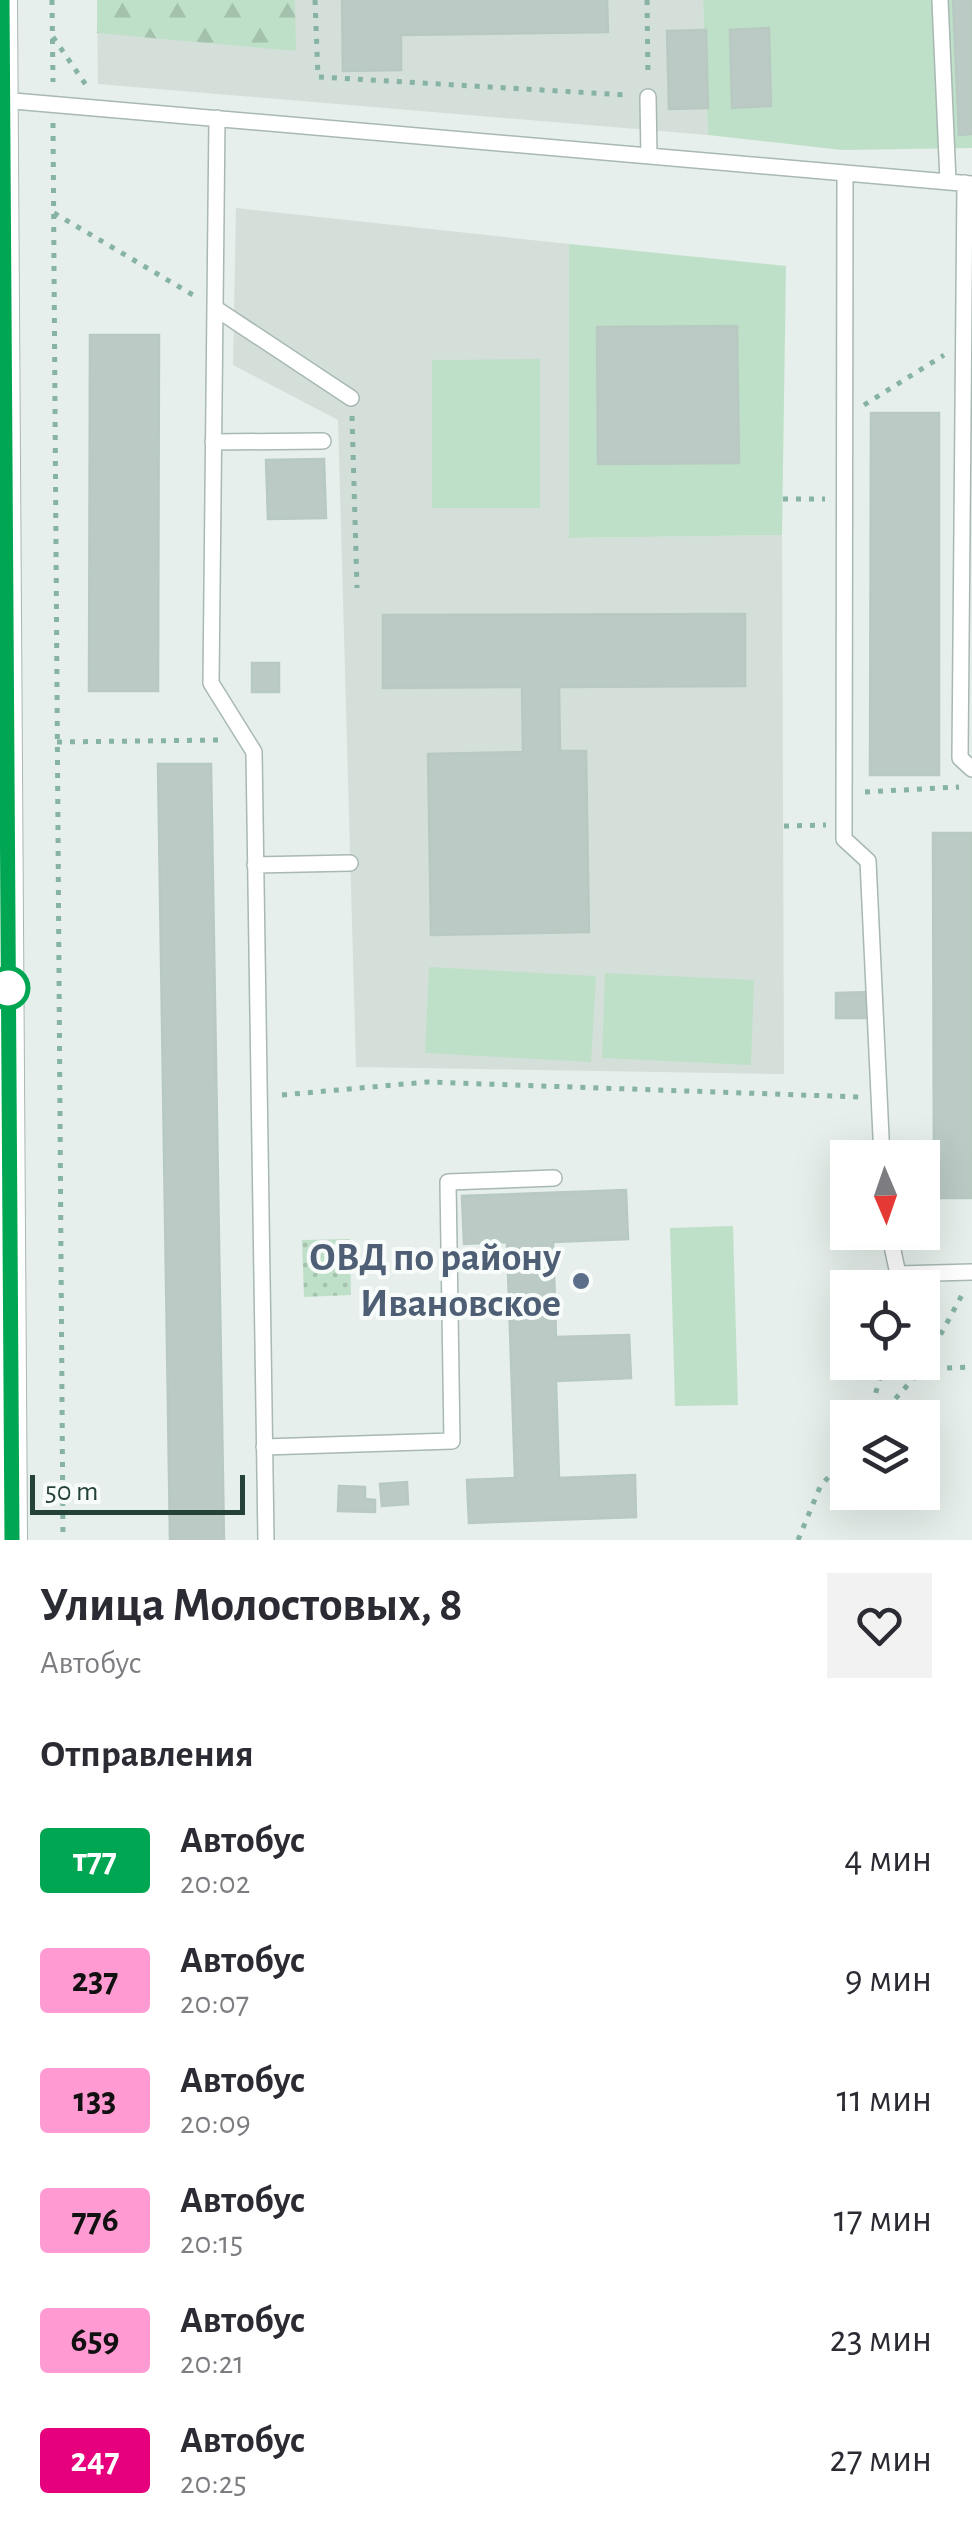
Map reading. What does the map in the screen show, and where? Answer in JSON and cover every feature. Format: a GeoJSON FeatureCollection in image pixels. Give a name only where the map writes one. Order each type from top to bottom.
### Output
{"type":"FeatureCollection","features":[{"type":"Feature","properties":{"kind":"street"},"geometry":{"type":"LineString","coordinates":[[2,0],[5,1298],[12,1540]]}},
{"type":"Feature","properties":{"kind":"lane"},"geometry":{"type":"LineString","coordinates":[[940,0],[948,182]]}},
{"type":"Feature","properties":{"kind":"lane"},"geometry":{"type":"LineString","coordinates":[[648,96],[650,156]]}},
{"type":"Feature","properties":{"kind":"lane"},"geometry":{"type":"LineString","coordinates":[[2,100],[102,108],[156,120],[216,118],[968,184],[960,758],[972,768]]}},
{"type":"Feature","properties":{"kind":"lane"},"geometry":{"type":"LineString","coordinates":[[216,118],[211,683],[254,752],[266,1540]]}},
{"type":"Feature","properties":{"kind":"lane"},"geometry":{"type":"LineString","coordinates":[[845,172],[844,839],[868,861],[881,1140]]}},
{"type":"Feature","properties":{"kind":"lane"},"geometry":{"type":"LineString","coordinates":[[214,308],[351,398]]}},
{"type":"Feature","properties":{"kind":"lane"},"geometry":{"type":"LineString","coordinates":[[213,442],[324,441]]}},
{"type":"Feature","properties":{"kind":"lane"},"geometry":{"type":"LineString","coordinates":[[255,866],[350,863]]}},
{"type":"Feature","properties":{"kind":"lane"},"geometry":{"type":"LineString","coordinates":[[264,1447],[452,1442],[448,1182],[554,1178]]}},
{"type":"Feature","properties":{"kind":"lane"},"geometry":{"type":"LineString","coordinates":[[893,1250],[898,1274],[972,1274]]}},
{"type":"Feature","properties":{"kind":"path"},"geometry":{"type":"LineString","coordinates":[[52,0],[63,1540]]}},
{"type":"Feature","properties":{"kind":"path"},"geometry":{"type":"LineString","coordinates":[[315,0],[318,76],[648,96],[647,0]]}},
{"type":"Feature","properties":{"kind":"path"},"geometry":{"type":"LineString","coordinates":[[52,38],[102,108]]}},
{"type":"Feature","properties":{"kind":"path"},"geometry":{"type":"LineString","coordinates":[[54,213],[214,308]]}},
{"type":"Feature","properties":{"kind":"path"},"geometry":{"type":"LineString","coordinates":[[844,417],[964,343]]}},
{"type":"Feature","properties":{"kind":"path"},"geometry":{"type":"LineString","coordinates":[[351,398],[357,588]]}},
{"type":"Feature","properties":{"kind":"path"},"geometry":{"type":"LineString","coordinates":[[783,500],[844,499]]}},
{"type":"Feature","properties":{"kind":"path"},"geometry":{"type":"LineString","coordinates":[[58,742],[246,740]]}},
{"type":"Feature","properties":{"kind":"path"},"geometry":{"type":"LineString","coordinates":[[843,793],[972,786]]}},
{"type":"Feature","properties":{"kind":"path"},"geometry":{"type":"LineString","coordinates":[[784,826],[844,825]]}},
{"type":"Feature","properties":{"kind":"path"},"geometry":{"type":"LineString","coordinates":[[258,1097],[427,1082],[879,1098]]}},
{"type":"Feature","properties":{"kind":"path"},"geometry":{"type":"LineString","coordinates":[[940,1335],[972,1274]]}},
{"type":"Feature","properties":{"kind":"path"},"geometry":{"type":"LineString","coordinates":[[940,1369],[972,1367]]}},
{"type":"Feature","properties":{"kind":"path"},"geometry":{"type":"LineString","coordinates":[[894,1400],[913,1380]]}},
{"type":"Feature","properties":{"kind":"path"},"geometry":{"type":"LineString","coordinates":[[798,1540],[820,1487],[830,1475]]}},
{"type":"Feature","properties":{"kind":"shaded area"},"geometry":{"type":"Polygon","coordinates":[[[97,0],[703,0],[708,135],[98,84],[97,0]]]}},
{"type":"Feature","properties":{"kind":"shaded area"},"geometry":{"type":"Polygon","coordinates":[[[236,208],[569,244],[569,538],[782,535],[784,1074],[356,1067],[338,420],[233,365],[236,208]]]}},
{"type":"Feature","properties":{"kind":"green space"},"geometry":{"type":"Polygon","coordinates":[[[97,0],[295,0],[296,51],[97,33],[97,0]]]}},
{"type":"Feature","properties":{"kind":"green space"},"geometry":{"type":"Polygon","coordinates":[[[703,0],[972,0],[972,148],[842,150],[708,135],[703,0]]]}},
{"type":"Feature","properties":{"kind":"green space"},"geometry":{"type":"Polygon","coordinates":[[[569,244],[786,266],[782,535],[569,538],[569,244]]]}},
{"type":"Feature","properties":{"kind":"green space"},"geometry":{"type":"Polygon","coordinates":[[[540,359],[540,508],[432,508],[432,360],[540,359]]]}},
{"type":"Feature","properties":{"kind":"green space"},"geometry":{"type":"Polygon","coordinates":[[[429,967],[596,976],[591,1062],[425,1053],[429,967]]]}},
{"type":"Feature","properties":{"kind":"green space"},"geometry":{"type":"Polygon","coordinates":[[[605,973],[754,980],[751,1065],[602,1058],[605,973]]]}},
{"type":"Feature","properties":{"kind":"green space"},"geometry":{"type":"Polygon","coordinates":[[[733,1226],[738,1405],[675,1406],[670,1228],[733,1226]]]}},
{"type":"Feature","properties":{"kind":"green space"},"geometry":{"type":"Polygon","coordinates":[[[350,1239],[351,1295],[304,1297],[302,1240],[350,1239]]]}},
{"type":"Feature","properties":{"kind":"building"},"geometry":{"type":"Polygon","coordinates":[[[342,0],[607,0],[608,32],[401,35],[401,70],[343,71],[342,0]]]}},
{"type":"Feature","properties":{"kind":"building"},"geometry":{"type":"Polygon","coordinates":[[[953,0],[972,0],[972,134],[959,135],[953,0]]]}},
{"type":"Feature","properties":{"kind":"building"},"geometry":{"type":"Polygon","coordinates":[[[769,28],[771,106],[732,108],[730,30],[769,28]]]}},
{"type":"Feature","properties":{"kind":"building"},"geometry":{"type":"Polygon","coordinates":[[[706,30],[708,108],[669,109],[667,31],[706,30]]]}},
{"type":"Feature","properties":{"kind":"building"},"geometry":{"type":"Polygon","coordinates":[[[737,326],[739,463],[598,464],[597,327],[737,326]]]}},
{"type":"Feature","properties":{"kind":"building"},"geometry":{"type":"Polygon","coordinates":[[[90,335],[159,335],[158,691],[89,691],[90,335]]]}},
{"type":"Feature","properties":{"kind":"building"},"geometry":{"type":"Polygon","coordinates":[[[871,413],[939,413],[939,775],[870,775],[871,413]]]}},
{"type":"Feature","properties":{"kind":"building"},"geometry":{"type":"Polygon","coordinates":[[[324,459],[326,518],[268,519],[266,460],[324,459]]]}},
{"type":"Feature","properties":{"kind":"building"},"geometry":{"type":"Polygon","coordinates":[[[745,614],[745,686],[559,687],[560,751],[586,751],[589,932],[431,935],[428,754],[523,752],[522,687],[383,688],[383,615],[745,614]]]}},
{"type":"Feature","properties":{"kind":"building"},"geometry":{"type":"Polygon","coordinates":[[[252,663],[279,663],[279,692],[252,692],[252,663]]]}},
{"type":"Feature","properties":{"kind":"building"},"geometry":{"type":"Polygon","coordinates":[[[158,764],[211,764],[224,1540],[170,1540],[158,764]]]}},
{"type":"Feature","properties":{"kind":"building"},"geometry":{"type":"Polygon","coordinates":[[[933,833],[972,833],[972,1198],[940,1198],[940,1140],[934,1140],[933,833]]]}},
{"type":"Feature","properties":{"kind":"building"},"geometry":{"type":"Polygon","coordinates":[[[873,992],[873,1018],[836,1018],[836,993],[873,992]]]}},
{"type":"Feature","properties":{"kind":"building"},"geometry":{"type":"Polygon","coordinates":[[[626,1190],[628,1239],[553,1242],[556,1337],[629,1335],[631,1378],[556,1381],[559,1478],[635,1475],[636,1517],[469,1523],[467,1480],[515,1478],[507,1242],[464,1244],[462,1196],[626,1190]]]}},
{"type":"Feature","properties":{"kind":"building"},"geometry":{"type":"Polygon","coordinates":[[[407,1482],[408,1504],[382,1506],[380,1484],[407,1482]]]}},
{"type":"Feature","properties":{"kind":"building"},"geometry":{"type":"Polygon","coordinates":[[[339,1486],[365,1487],[365,1499],[375,1500],[375,1512],[338,1511],[339,1486]]]}},
{"type":"Feature","properties":{"kind":"bus line","name":"т77"},"geometry":{"type":"LineString","coordinates":[[2,0],[12,1540]]}},
{"type":"Feature","properties":{"kind":"place","name":"ОВД по району Ивановское"},"geometry":{"type":"Point","coordinates":[581,1281]}}]}
